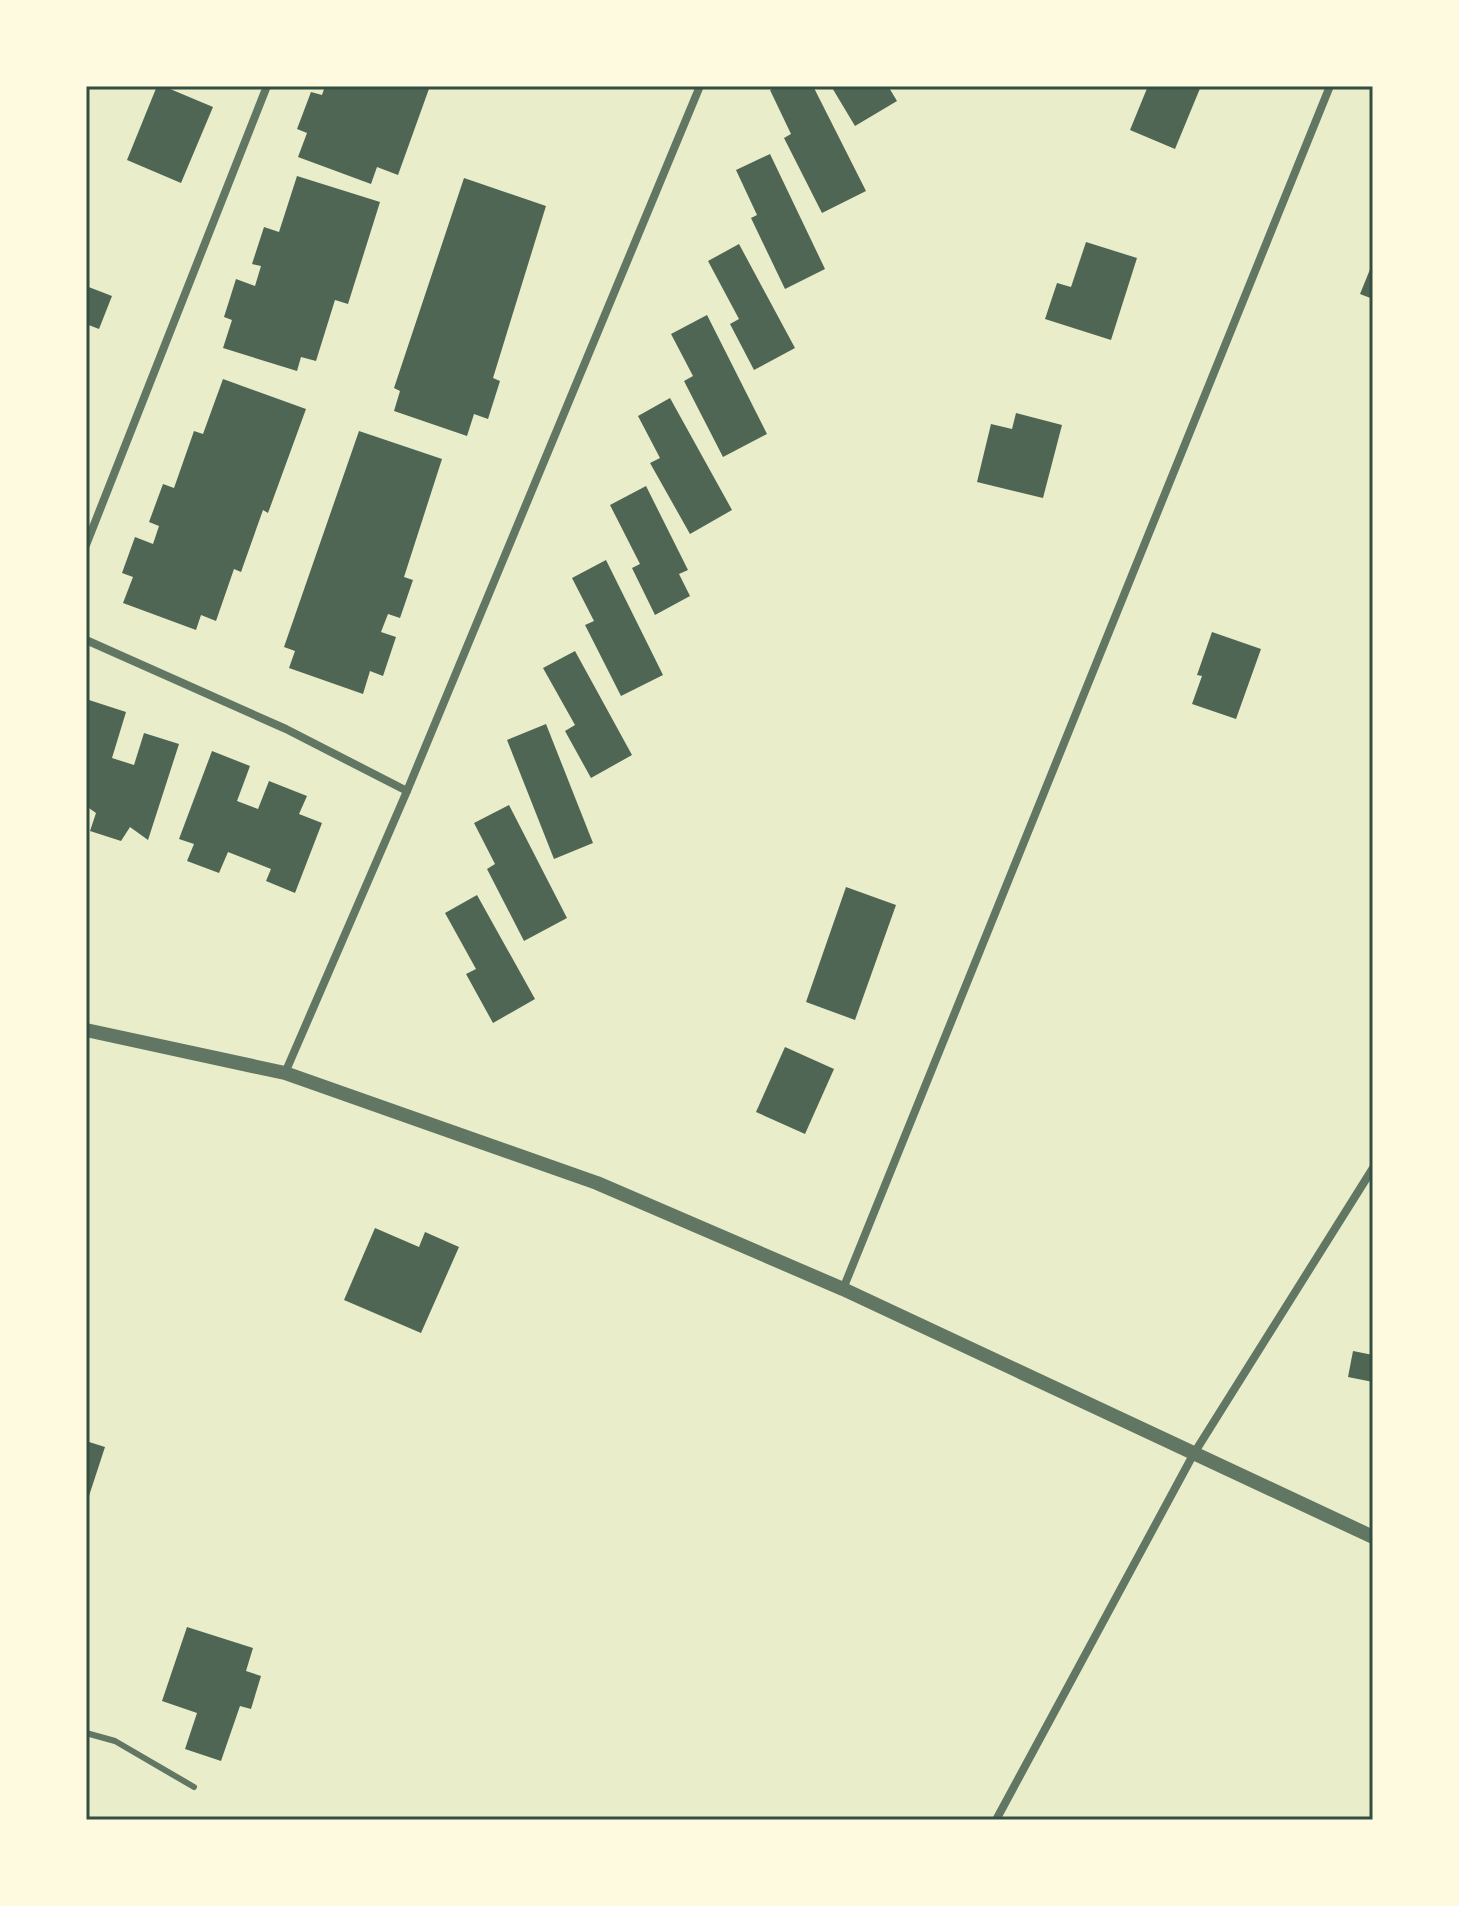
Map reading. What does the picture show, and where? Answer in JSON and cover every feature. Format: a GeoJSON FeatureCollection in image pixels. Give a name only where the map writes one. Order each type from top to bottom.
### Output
{"type":"FeatureCollection","features":[{"type":"Feature","properties":{"kind":"street"},"geometry":{"type":"LineString","coordinates":[[86,545],[267,86]]}},
{"type":"Feature","properties":{"kind":"street"},"geometry":{"type":"LineString","coordinates":[[285,1073],[407,791],[700,86]]}},
{"type":"Feature","properties":{"kind":"street"},"geometry":{"type":"LineString","coordinates":[[843,1289],[1330,86]]}},
{"type":"Feature","properties":{"kind":"street"},"geometry":{"type":"LineString","coordinates":[[86,640],[286,729],[407,791]]}},
{"type":"Feature","properties":{"kind":"street"},"geometry":{"type":"LineString","coordinates":[[86,1030],[285,1073],[597,1183],[843,1289],[1373,1537]]}},
{"type":"Feature","properties":{"kind":"street"},"geometry":{"type":"LineString","coordinates":[[996,1820],[1193,1455],[1373,1168]]}},
{"type":"Feature","properties":{"kind":"lane"},"geometry":{"type":"LineString","coordinates":[[86,1733],[115,1741],[194,1787]]}},
{"type":"Feature","properties":{"kind":"building"},"geometry":{"type":"Polygon","coordinates":[[[157,86],[213,107],[181,183],[127,160],[157,86]]]}},
{"type":"Feature","properties":{"kind":"building"},"geometry":{"type":"Polygon","coordinates":[[[325,86],[430,86],[398,175],[377,167],[371,184],[298,157],[307,133],[297,129],[311,92],[322,95],[325,86]]]}},
{"type":"Feature","properties":{"kind":"building"},"geometry":{"type":"Polygon","coordinates":[[[778,86],[813,86],[866,191],[822,213],[784,138],[791,134],[770,90],[778,86]]]}},
{"type":"Feature","properties":{"kind":"building"},"geometry":{"type":"Polygon","coordinates":[[[831,86],[888,86],[897,101],[855,126],[831,86]]]}},
{"type":"Feature","properties":{"kind":"building"},"geometry":{"type":"Polygon","coordinates":[[[1148,86],[1201,86],[1175,149],[1130,130],[1148,86]]]}},
{"type":"Feature","properties":{"kind":"building"},"geometry":{"type":"Polygon","coordinates":[[[770,154],[825,269],[785,289],[751,218],[757,215],[736,170],[770,154]]]}},
{"type":"Feature","properties":{"kind":"building"},"geometry":{"type":"Polygon","coordinates":[[[297,176],[380,202],[348,304],[335,300],[316,361],[301,357],[297,371],[223,348],[232,320],[224,317],[236,279],[255,286],[261,266],[252,264],[264,227],[279,232],[297,176]]]}},
{"type":"Feature","properties":{"kind":"building"},"geometry":{"type":"Polygon","coordinates":[[[464,178],[546,206],[493,378],[500,381],[488,419],[474,414],[467,436],[394,411],[400,391],[394,388],[464,178]]]}},
{"type":"Feature","properties":{"kind":"building"},"geometry":{"type":"Polygon","coordinates":[[[1086,242],[1137,258],[1111,340],[1045,319],[1057,283],[1071,287],[1086,242]]]}},
{"type":"Feature","properties":{"kind":"building"},"geometry":{"type":"Polygon","coordinates":[[[739,244],[795,348],[754,370],[730,324],[739,319],[708,261],[739,244]]]}},
{"type":"Feature","properties":{"kind":"building"},"geometry":{"type":"Polygon","coordinates":[[[1373,262],[1373,299],[1360,294],[1373,262]]]}},
{"type":"Feature","properties":{"kind":"building"},"geometry":{"type":"Polygon","coordinates":[[[86,286],[112,296],[99,329],[86,324],[86,286]]]}},
{"type":"Feature","properties":{"kind":"building"},"geometry":{"type":"Polygon","coordinates":[[[707,315],[767,434],[723,457],[684,381],[693,376],[671,334],[707,315]]]}},
{"type":"Feature","properties":{"kind":"building"},"geometry":{"type":"Polygon","coordinates":[[[223,379],[306,409],[268,513],[263,510],[241,572],[234,569],[216,621],[201,615],[196,630],[123,603],[133,577],[122,573],[135,537],[153,544],[159,526],[149,522],[163,484],[174,488],[194,431],[203,434],[223,379]]]}},
{"type":"Feature","properties":{"kind":"building"},"geometry":{"type":"Polygon","coordinates":[[[670,398],[732,510],[690,534],[650,463],[660,458],[638,416],[670,398]]]}},
{"type":"Feature","properties":{"kind":"building"},"geometry":{"type":"Polygon","coordinates":[[[1016,413],[1062,425],[1043,498],[977,482],[991,424],[1012,429],[1016,413]]]}},
{"type":"Feature","properties":{"kind":"building"},"geometry":{"type":"Polygon","coordinates":[[[359,431],[442,459],[404,577],[413,580],[400,618],[388,614],[381,632],[396,637],[383,676],[370,671],[363,694],[289,668],[295,651],[284,647],[359,431]]]}},
{"type":"Feature","properties":{"kind":"building"},"geometry":{"type":"Polygon","coordinates":[[[646,486],[688,570],[679,574],[690,596],[655,615],[632,568],[640,564],[610,505],[646,486]]]}},
{"type":"Feature","properties":{"kind":"building"},"geometry":{"type":"Polygon","coordinates":[[[606,560],[663,675],[621,696],[585,625],[594,621],[572,578],[606,560]]]}},
{"type":"Feature","properties":{"kind":"building"},"geometry":{"type":"Polygon","coordinates":[[[1212,632],[1261,649],[1236,719],[1192,704],[1202,676],[1197,675],[1212,632]]]}},
{"type":"Feature","properties":{"kind":"building"},"geometry":{"type":"Polygon","coordinates":[[[575,651],[632,755],[591,778],[565,731],[575,725],[543,668],[575,651]]]}},
{"type":"Feature","properties":{"kind":"building"},"geometry":{"type":"Polygon","coordinates":[[[89,700],[126,712],[112,758],[134,765],[144,733],[179,744],[148,840],[130,827],[121,841],[90,831],[96,813],[86,806],[86,711],[89,700]]]}},
{"type":"Feature","properties":{"kind":"building"},"geometry":{"type":"Polygon","coordinates":[[[546,724],[593,843],[554,859],[507,740],[546,724]]]}},
{"type":"Feature","properties":{"kind":"building"},"geometry":{"type":"Polygon","coordinates":[[[212,751],[250,766],[237,801],[258,809],[269,781],[307,796],[299,814],[322,823],[295,893],[266,881],[271,869],[228,852],[219,873],[187,861],[194,844],[179,839],[212,751]]]}},
{"type":"Feature","properties":{"kind":"building"},"geometry":{"type":"Polygon","coordinates":[[[509,805],[567,918],[524,941],[487,869],[495,864],[474,823],[509,805]]]}},
{"type":"Feature","properties":{"kind":"building"},"geometry":{"type":"Polygon","coordinates":[[[846,887],[896,905],[855,1020],[806,1002],[846,887]]]}},
{"type":"Feature","properties":{"kind":"building"},"geometry":{"type":"Polygon","coordinates":[[[477,895],[535,999],[493,1023],[466,974],[476,969],[445,913],[477,895]]]}},
{"type":"Feature","properties":{"kind":"building"},"geometry":{"type":"Polygon","coordinates":[[[785,1047],[834,1069],[805,1134],[756,1112],[785,1047]]]}},
{"type":"Feature","properties":{"kind":"building"},"geometry":{"type":"Polygon","coordinates":[[[375,1228],[419,1247],[425,1232],[459,1247],[421,1333],[344,1300],[375,1228]]]}},
{"type":"Feature","properties":{"kind":"building"},"geometry":{"type":"Polygon","coordinates":[[[1353,1351],[1373,1355],[1373,1382],[1348,1377],[1353,1351]]]}},
{"type":"Feature","properties":{"kind":"building"},"geometry":{"type":"Polygon","coordinates":[[[86,1441],[105,1447],[87,1502],[86,1502],[86,1441]]]}},
{"type":"Feature","properties":{"kind":"building"},"geometry":{"type":"Polygon","coordinates":[[[187,1627],[253,1648],[246,1671],[261,1676],[251,1709],[240,1706],[221,1761],[185,1749],[197,1713],[162,1701],[187,1627]]]}}]}
